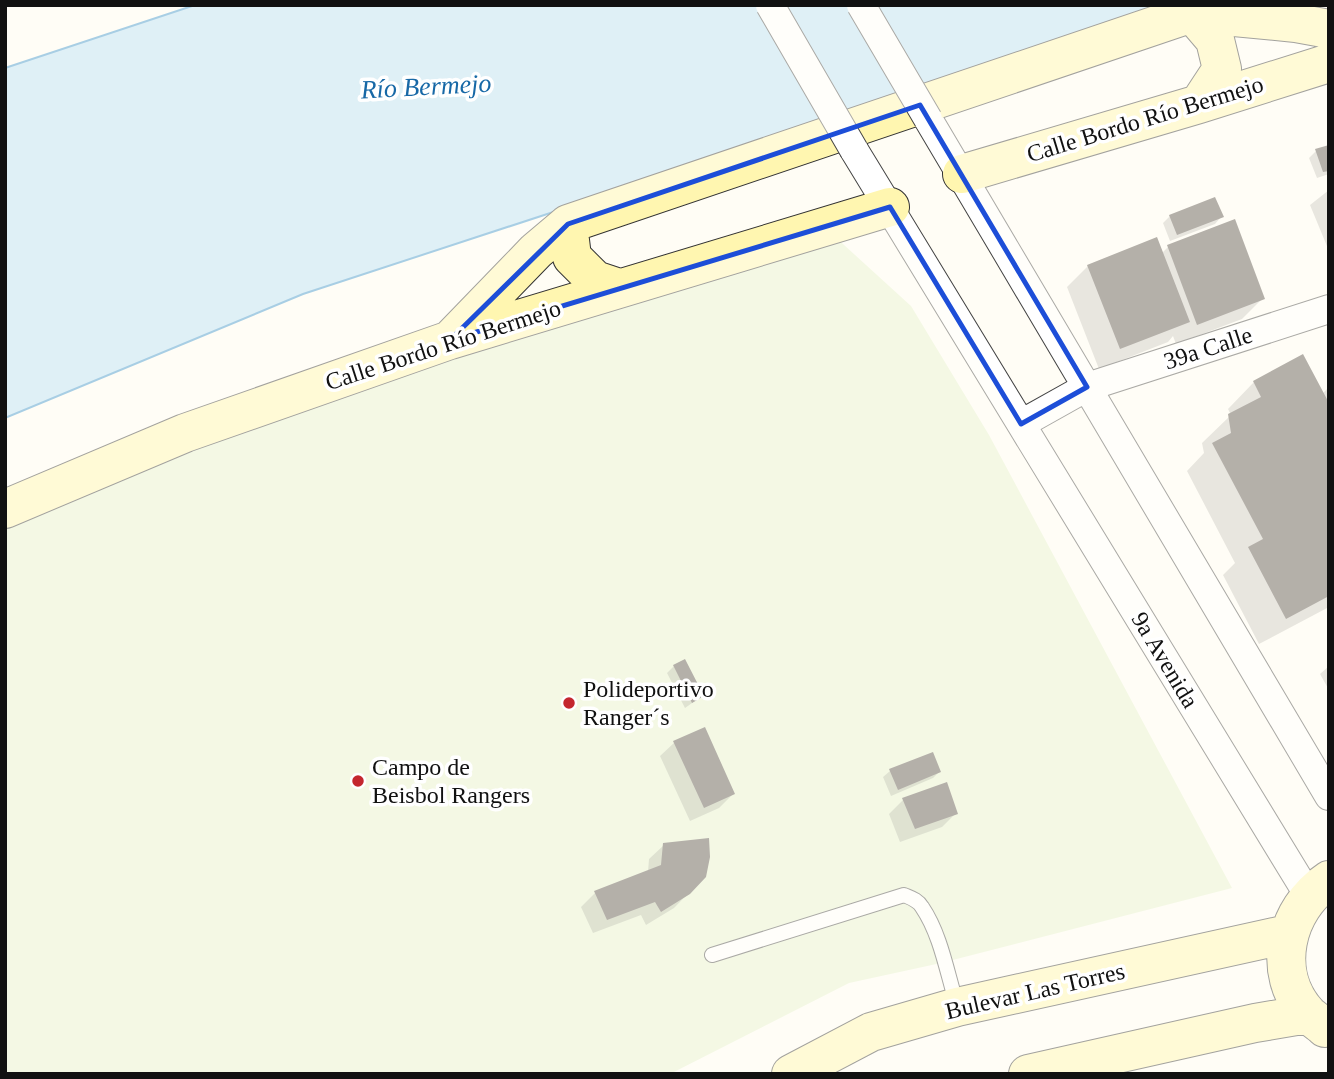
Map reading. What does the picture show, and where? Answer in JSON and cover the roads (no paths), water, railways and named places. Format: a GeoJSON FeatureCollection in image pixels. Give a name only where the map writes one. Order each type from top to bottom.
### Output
{"type":"FeatureCollection","features":[{"type":"Feature","properties":{"kind":"main road"},"geometry":{"type":"LineString","coordinates":[[1192,13],[1214,40],[1222,69],[1199,104]]}},
{"type":"Feature","properties":{"kind":"main road"},"geometry":{"type":"LineString","coordinates":[[450,340],[536,251],[568,224],[1192,13],[1296,23],[1329,29]]}},
{"type":"Feature","properties":{"kind":"main road","name":"Calle Bordo Río Bermejo"},"geometry":{"type":"LineString","coordinates":[[962,174],[1329,63]]}},
{"type":"Feature","properties":{"kind":"main road","name":"Calle Bordo Río Bermejo"},"geometry":{"type":"LineString","coordinates":[[5,509],[184,433],[450,340],[890,207]]}},
{"type":"Feature","properties":{"kind":"main road"},"geometry":{"type":"LineString","coordinates":[[568,224],[572,257],[595,280],[619,288]]}},
{"type":"Feature","properties":{"kind":"main road"},"geometry":{"type":"LineString","coordinates":[[1318,1022],[1292,989],[1286,962],[1288,934],[1296,914],[1319,888]]}},
{"type":"Feature","properties":{"kind":"main road","name":"Bulevar Las Torres"},"geometry":{"type":"LineString","coordinates":[[790,1074],[871,1032],[957,1007],[1288,934]]}},
{"type":"Feature","properties":{"kind":"main road"},"geometry":{"type":"LineString","coordinates":[[1028,1074],[1255,1023],[1318,1022]]}},
{"type":"Feature","properties":{"kind":"street","name":"9a Avenida"},"geometry":{"type":"LineString","coordinates":[[770,5],[1021,424],[1319,888]]}},
{"type":"Feature","properties":{"kind":"street"},"geometry":{"type":"LineString","coordinates":[[861,5],[1329,796]]}},
{"type":"Feature","properties":{"kind":"street","name":"39a Calle"},"geometry":{"type":"LineString","coordinates":[[1087,387],[1329,309]]}},
{"type":"Feature","properties":{"kind":"street"},"geometry":{"type":"LineString","coordinates":[[1021,424],[1087,387]]}},
{"type":"Feature","properties":{"kind":"lane"},"geometry":{"type":"LineString","coordinates":[[712,956],[904,895],[914,898],[921,905],[936,936],[957,1007]]}},
{"type":"Feature","properties":{"kind":"water","name":"Río Bermejo"},"geometry":{"type":"Polygon","coordinates":[[[195,5],[1185,5],[303,294],[5,418],[5,68],[195,5]]]}},
{"type":"Feature","properties":{"kind":"place","name":"Polideportivo Ranger´s"},"geometry":{"type":"Point","coordinates":[569,703]}},
{"type":"Feature","properties":{"kind":"place","name":"Campo de Beisbol Rangers"},"geometry":{"type":"Point","coordinates":[358,781]}}]}
